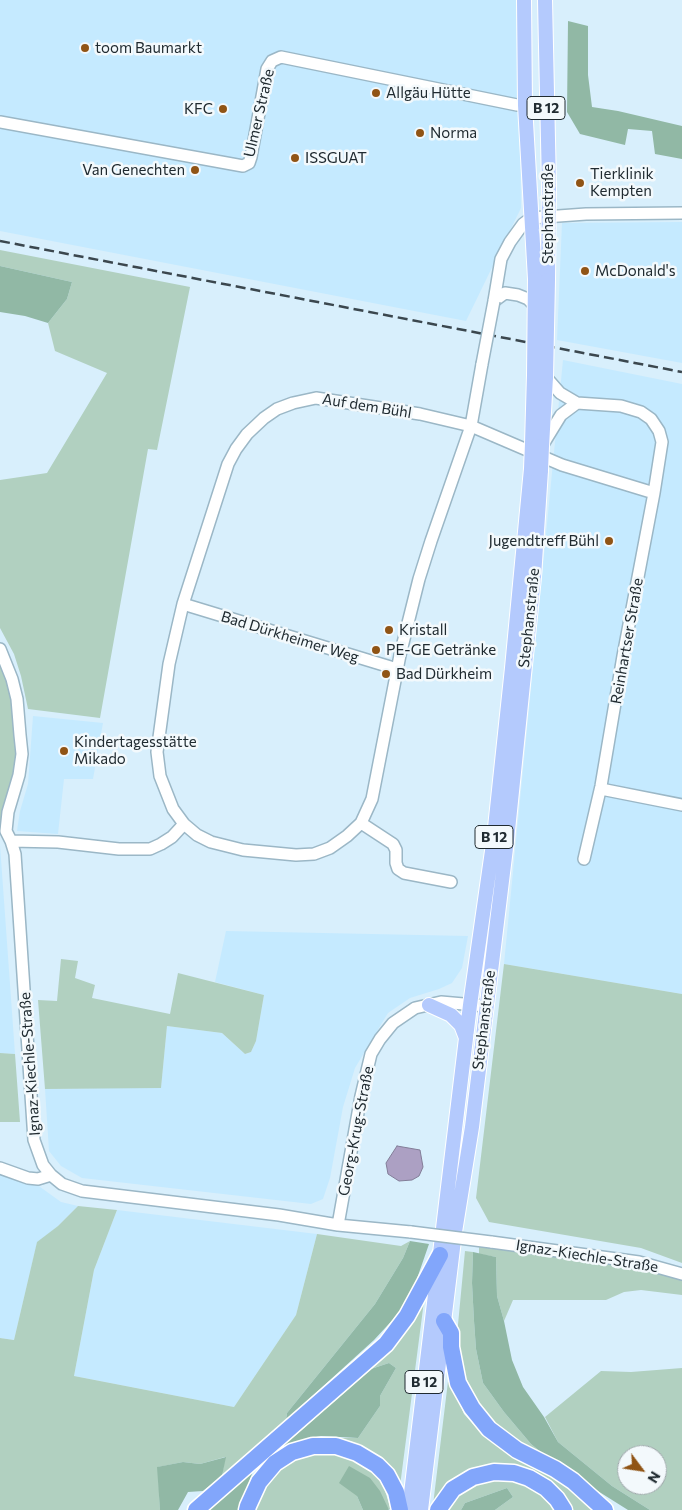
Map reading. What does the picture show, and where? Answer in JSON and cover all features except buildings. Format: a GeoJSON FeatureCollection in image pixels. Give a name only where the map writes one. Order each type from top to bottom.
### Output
{"type":"FeatureCollection","features":[{"type":"Feature","properties":{"kind":"highway"},"geometry":{"type":"LineString","coordinates":[[196,1510],[386,1344],[407,1316],[440,1255]]}},
{"type":"Feature","properties":{"kind":"highway"},"geometry":{"type":"LineString","coordinates":[[444,1321],[451,1333],[451,1347],[458,1383],[472,1408],[489,1429],[517,1450],[574,1481],[605,1510]]}},
{"type":"Feature","properties":{"kind":"highway"},"geometry":{"type":"LineString","coordinates":[[248,1510],[259,1482],[275,1463],[292,1452],[313,1446],[336,1446],[357,1452],[377,1465],[387,1475],[396,1492],[400,1510]]}},
{"type":"Feature","properties":{"kind":"highway"},"geometry":{"type":"LineString","coordinates":[[438,1510],[453,1489],[472,1477],[494,1472],[514,1473],[529,1478],[546,1488],[557,1499],[564,1510]]}},
{"type":"Feature","properties":{"kind":"main road","name":"Stephanstraße"},"geometry":{"type":"LineString","coordinates":[[444,1321],[455,1232],[472,1127],[506,840],[520,649],[534,577],[541,280],[532,218],[525,106],[524,0]]}},
{"type":"Feature","properties":{"kind":"main road","name":"Stephanstraße"},"geometry":{"type":"LineString","coordinates":[[540,376],[535,306],[541,280],[549,216],[545,0]]}},
{"type":"Feature","properties":{"kind":"main road","name":"Stephanstraße"},"geometry":{"type":"LineString","coordinates":[[440,1255],[470,1005],[518,668]]}},
{"type":"Feature","properties":{"kind":"main road"},"geometry":{"type":"LineString","coordinates":[[429,1005],[451,1015],[460,1025],[466,1038]]}},
{"type":"Feature","properties":{"kind":"main road","name":"B 12"},"geometry":{"type":"LineString","coordinates":[[409,1510],[440,1255]]}},
{"type":"Feature","properties":{"kind":"main road","name":"B 12"},"geometry":{"type":"LineString","coordinates":[[421,1510],[444,1321]]}},
{"type":"Feature","properties":{"kind":"street","name":"Ulmer Straße"},"geometry":{"type":"LineString","coordinates":[[0,122],[243,166],[249,163],[251,157],[267,69],[272,62],[281,57],[517,105],[546,106]]}},
{"type":"Feature","properties":{"kind":"street"},"geometry":{"type":"LineString","coordinates":[[654,493],[562,465],[470,426],[501,259],[523,224],[532,218],[549,216],[682,213]]}},
{"type":"Feature","properties":{"kind":"street"},"geometry":{"type":"LineString","coordinates":[[494,301],[505,294],[518,295],[528,299],[535,306]]}},
{"type":"Feature","properties":{"kind":"street"},"geometry":{"type":"LineString","coordinates":[[537,445],[561,415],[577,403],[560,393],[540,376]]}},
{"type":"Feature","properties":{"kind":"street","name":"Auf dem Bühl"},"geometry":{"type":"LineString","coordinates":[[316,398],[420,414],[470,426],[427,552],[397,669],[372,799],[368,811],[361,822],[347,836],[330,848],[314,854],[296,855],[249,851],[220,845],[196,835],[184,824],[173,809],[160,776],[157,752],[169,664],[183,604],[228,464],[246,434],[277,409],[316,398]]}},
{"type":"Feature","properties":{"kind":"street","name":"Reinhartser Straße"},"geometry":{"type":"LineString","coordinates":[[577,403],[621,406],[641,412],[652,419],[659,431],[662,442],[601,789],[584,859]]}},
{"type":"Feature","properties":{"kind":"street","name":"Bad Dürkheimer Weg"},"geometry":{"type":"LineString","coordinates":[[183,604],[397,669]]}},
{"type":"Feature","properties":{"kind":"street","name":"Ignaz-Kiechle-Straße"},"geometry":{"type":"LineString","coordinates":[[0,649],[12,678],[17,699],[22,754],[19,775],[6,823],[6,831],[12,841],[15,854],[34,1140],[43,1165],[51,1175],[62,1184],[82,1191],[639,1262],[682,1274]]}},
{"type":"Feature","properties":{"kind":"street"},"geometry":{"type":"LineString","coordinates":[[601,789],[682,805]]}},
{"type":"Feature","properties":{"kind":"street"},"geometry":{"type":"LineString","coordinates":[[361,822],[393,844],[396,850],[398,869],[404,873],[451,882]]}},
{"type":"Feature","properties":{"kind":"street"},"geometry":{"type":"LineString","coordinates":[[12,841],[58,842],[120,849],[150,849],[167,841],[184,824]]}},
{"type":"Feature","properties":{"kind":"street","name":"Georg-Krug-Straße"},"geometry":{"type":"LineString","coordinates":[[338,1224],[361,1096],[372,1054],[380,1039],[393,1023],[415,1008],[441,1002],[486,1006]]}},
{"type":"Feature","properties":{"kind":"street"},"geometry":{"type":"LineString","coordinates":[[0,1168],[38,1180],[51,1175]]}},
{"type":"Feature","properties":{"kind":"shaded area"},"geometry":{"type":"Polygon","coordinates":[[[0,0],[519,0],[521,208],[466,321],[0,231],[0,0]]]}},
{"type":"Feature","properties":{"kind":"shaded area"},"geometry":{"type":"Polygon","coordinates":[[[682,222],[682,363],[557,340],[562,223],[682,222]]]}},
{"type":"Feature","properties":{"kind":"shaded area"},"geometry":{"type":"Polygon","coordinates":[[[563,360],[682,384],[682,994],[504,964],[563,360]]]}},
{"type":"Feature","properties":{"kind":"shaded area","name":"Kindertagesstätte Mikado"},"geometry":{"type":"Polygon","coordinates":[[[33,716],[103,723],[93,779],[64,779],[58,834],[17,831],[20,811],[28,784],[33,716]]]}},
{"type":"Feature","properties":{"kind":"shaded area"},"geometry":{"type":"Polygon","coordinates":[[[0,845],[15,1054],[0,1053],[0,845]]]}},
{"type":"Feature","properties":{"kind":"shaded area"},"geometry":{"type":"Polygon","coordinates":[[[226,931],[468,936],[462,968],[452,983],[410,998],[388,1013],[355,1068],[343,1107],[330,1178],[323,1199],[311,1204],[82,1178],[61,1166],[49,1151],[45,1089],[161,1087],[167,1026],[222,1033],[245,1054],[251,1052],[256,1041],[264,995],[215,982],[226,931]]]}},
{"type":"Feature","properties":{"kind":"shaded area"},"geometry":{"type":"Polygon","coordinates":[[[397,1146],[420,1150],[423,1167],[419,1176],[412,1180],[399,1181],[388,1174],[386,1163],[397,1146]]]}},
{"type":"Feature","properties":{"kind":"shaded area"},"geometry":{"type":"Polygon","coordinates":[[[0,1172],[36,1184],[61,1202],[78,1206],[57,1227],[37,1243],[14,1340],[0,1338],[0,1172]]]}},
{"type":"Feature","properties":{"kind":"shaded area"},"geometry":{"type":"Polygon","coordinates":[[[117,1210],[317,1234],[296,1315],[234,1407],[74,1376],[94,1270],[117,1210]]]}},
{"type":"Feature","properties":{"kind":"green space"},"geometry":{"type":"Polygon","coordinates":[[[568,21],[588,26],[588,75],[592,107],[682,126],[682,159],[655,154],[652,131],[628,129],[625,145],[580,134],[567,112],[568,21]]]}},
{"type":"Feature","properties":{"kind":"green space"},"geometry":{"type":"Polygon","coordinates":[[[0,250],[190,287],[157,450],[148,449],[100,718],[28,709],[14,654],[0,628],[0,480],[47,473],[107,373],[55,351],[48,323],[67,299],[72,282],[0,266],[0,250]]]}},
{"type":"Feature","properties":{"kind":"green space"},"geometry":{"type":"Polygon","coordinates":[[[0,266],[72,282],[67,299],[48,323],[25,316],[0,312],[0,266]]]}},
{"type":"Feature","properties":{"kind":"green space"},"geometry":{"type":"Polygon","coordinates":[[[0,658],[13,702],[18,733],[16,774],[0,822],[0,658]]]}},
{"type":"Feature","properties":{"kind":"green space"},"geometry":{"type":"Polygon","coordinates":[[[61,959],[78,961],[75,978],[95,985],[92,998],[170,1014],[178,973],[264,995],[256,1041],[251,1052],[245,1054],[222,1033],[167,1026],[161,1088],[45,1089],[38,1000],[57,1001],[61,959]]]}},
{"type":"Feature","properties":{"kind":"green space"},"geometry":{"type":"Polygon","coordinates":[[[504,964],[682,994],[682,1263],[641,1248],[489,1222],[476,1198],[504,964]]]}},
{"type":"Feature","properties":{"kind":"green space"},"geometry":{"type":"Polygon","coordinates":[[[0,1053],[15,1054],[20,1122],[0,1122],[0,1053]]]}},
{"type":"Feature","properties":{"kind":"green space"},"geometry":{"type":"Polygon","coordinates":[[[78,1206],[117,1210],[94,1270],[74,1376],[234,1407],[296,1315],[317,1234],[401,1246],[410,1241],[403,1258],[375,1304],[287,1413],[286,1420],[222,1476],[225,1457],[200,1464],[183,1462],[158,1467],[160,1510],[0,1510],[0,1338],[14,1340],[37,1242],[58,1226],[78,1206]]]}},
{"type":"Feature","properties":{"kind":"green space"},"geometry":{"type":"Polygon","coordinates":[[[410,1241],[429,1244],[412,1293],[399,1313],[374,1340],[286,1420],[287,1413],[375,1304],[403,1258],[410,1241]]]}},
{"type":"Feature","properties":{"kind":"green space"},"geometry":{"type":"Polygon","coordinates":[[[479,1247],[638,1266],[682,1278],[682,1295],[641,1290],[624,1292],[606,1300],[513,1300],[504,1321],[497,1296],[496,1257],[479,1254],[479,1247]]]}},
{"type":"Feature","properties":{"kind":"green space"},"geometry":{"type":"Polygon","coordinates":[[[465,1251],[473,1252],[472,1283],[476,1349],[483,1383],[531,1444],[558,1466],[521,1445],[494,1422],[478,1402],[466,1378],[457,1335],[465,1251]]]}},
{"type":"Feature","properties":{"kind":"green space"},"geometry":{"type":"Polygon","coordinates":[[[473,1252],[496,1257],[497,1296],[512,1360],[523,1387],[544,1417],[558,1442],[617,1489],[617,1495],[626,1495],[650,1510],[628,1510],[558,1466],[531,1444],[504,1412],[483,1383],[476,1349],[472,1283],[473,1252]]]}},
{"type":"Feature","properties":{"kind":"green space"},"geometry":{"type":"Polygon","coordinates":[[[424,1301],[400,1486],[334,1438],[358,1438],[380,1406],[380,1396],[396,1368],[389,1363],[371,1369],[391,1350],[424,1301]]]}},
{"type":"Feature","properties":{"kind":"green space"},"geometry":{"type":"Polygon","coordinates":[[[389,1363],[396,1368],[380,1396],[380,1406],[358,1438],[321,1436],[305,1439],[275,1453],[371,1369],[389,1363]]]}},
{"type":"Feature","properties":{"kind":"green space"},"geometry":{"type":"Polygon","coordinates":[[[682,1368],[682,1510],[650,1510],[626,1495],[667,1495],[667,1445],[617,1445],[617,1489],[558,1442],[545,1417],[601,1371],[631,1372],[682,1368]]]}},
{"type":"Feature","properties":{"kind":"green space"},"geometry":{"type":"Polygon","coordinates":[[[449,1373],[464,1414],[483,1435],[513,1455],[571,1487],[595,1510],[570,1510],[502,1466],[433,1505],[449,1373]]]}},
{"type":"Feature","properties":{"kind":"green space"},"geometry":{"type":"Polygon","coordinates":[[[310,1454],[331,1454],[352,1458],[370,1470],[383,1484],[391,1510],[357,1496],[363,1510],[254,1510],[263,1486],[280,1470],[310,1454]]]}},
{"type":"Feature","properties":{"kind":"green space"},"geometry":{"type":"Polygon","coordinates":[[[226,1457],[222,1476],[203,1491],[188,1492],[178,1510],[160,1510],[157,1467],[183,1462],[200,1464],[226,1457]]]}},
{"type":"Feature","properties":{"kind":"green space"},"geometry":{"type":"Polygon","coordinates":[[[349,1466],[370,1478],[380,1491],[389,1510],[363,1510],[357,1496],[339,1483],[349,1466]]]}},
{"type":"Feature","properties":{"kind":"green space"},"geometry":{"type":"Polygon","coordinates":[[[253,1471],[239,1510],[207,1510],[253,1471]]]}},
{"type":"Feature","properties":{"kind":"green space"},"geometry":{"type":"Polygon","coordinates":[[[501,1479],[521,1483],[538,1492],[555,1510],[495,1510],[513,1497],[507,1488],[465,1503],[461,1510],[448,1510],[460,1494],[479,1483],[501,1479]]]}},
{"type":"Feature","properties":{"kind":"green space"},"geometry":{"type":"Polygon","coordinates":[[[507,1488],[513,1497],[495,1510],[461,1510],[465,1503],[507,1488]]]}},
{"type":"Feature","properties":{"kind":"railway"},"geometry":{"type":"LineString","coordinates":[[0,241],[682,372]]}},
{"type":"Feature","properties":{"kind":"place","name":"toom Baumarkt"},"geometry":{"type":"Point","coordinates":[85,48]}},
{"type":"Feature","properties":{"kind":"place","name":"Allgäu Hütte"},"geometry":{"type":"Point","coordinates":[376,93]}},
{"type":"Feature","properties":{"kind":"place","name":"KFC"},"geometry":{"type":"Point","coordinates":[223,109]}},
{"type":"Feature","properties":{"kind":"place","name":"Norma"},"geometry":{"type":"Point","coordinates":[420,133]}},
{"type":"Feature","properties":{"kind":"place","name":"ISSGUAT"},"geometry":{"type":"Point","coordinates":[295,158]}},
{"type":"Feature","properties":{"kind":"place","name":"Van Genechten"},"geometry":{"type":"Point","coordinates":[195,170]}},
{"type":"Feature","properties":{"kind":"place","name":"Tierklinik Kempten"},"geometry":{"type":"Point","coordinates":[580,183]}},
{"type":"Feature","properties":{"kind":"place","name":"McDonald's"},"geometry":{"type":"Point","coordinates":[585,271]}},
{"type":"Feature","properties":{"kind":"place","name":"Jugendtreff Bühl"},"geometry":{"type":"Point","coordinates":[609,541]}},
{"type":"Feature","properties":{"kind":"place","name":"Kristall"},"geometry":{"type":"Point","coordinates":[389,630]}},
{"type":"Feature","properties":{"kind":"place","name":"PE-GE Getränke"},"geometry":{"type":"Point","coordinates":[376,650]}},
{"type":"Feature","properties":{"kind":"place","name":"Bad Dürkheim"},"geometry":{"type":"Point","coordinates":[386,674]}},
{"type":"Feature","properties":{"kind":"place","name":"Kindertagesstätte Mikado"},"geometry":{"type":"Point","coordinates":[64,751]}}]}
